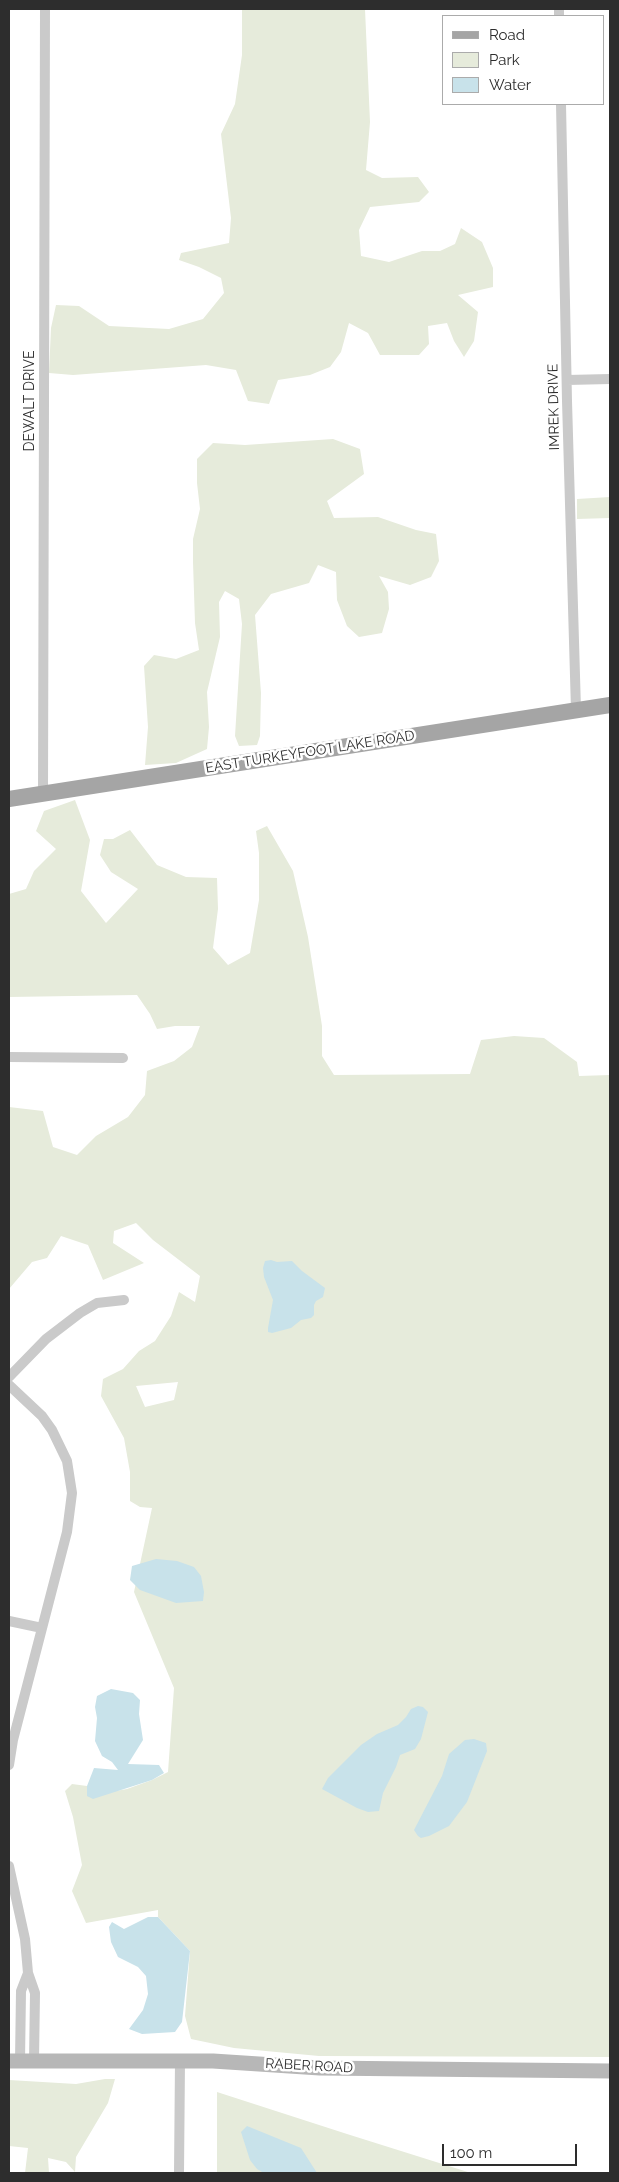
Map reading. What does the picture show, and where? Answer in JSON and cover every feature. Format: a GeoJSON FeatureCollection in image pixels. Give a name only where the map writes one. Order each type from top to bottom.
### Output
{"type":"FeatureCollection","features":[{"type":"Feature","properties":{"kind":"main road","name":"EAST TURKEYFOOT LAKE ROAD"},"geometry":{"type":"LineString","coordinates":[[9,799],[610,705]]}},
{"type":"Feature","properties":{"kind":"street","name":"DEWALT DRIVE"},"geometry":{"type":"LineString","coordinates":[[43,793],[45,9]]}},
{"type":"Feature","properties":{"kind":"street","name":"IMREK DRIVE"},"geometry":{"type":"LineString","coordinates":[[561,105],[576,710]]}},
{"type":"Feature","properties":{"kind":"street"},"geometry":{"type":"LineString","coordinates":[[567,380],[610,379]]}},
{"type":"Feature","properties":{"kind":"street"},"geometry":{"type":"LineString","coordinates":[[9,1057],[123,1058]]}},
{"type":"Feature","properties":{"kind":"street"},"geometry":{"type":"LineString","coordinates":[[9,1377],[46,1339],[80,1313],[97,1303],[124,1300]]}},
{"type":"Feature","properties":{"kind":"street"},"geometry":{"type":"LineString","coordinates":[[9,1385],[42,1416],[64,1453],[70,1478],[72,1508],[9,1765]]}},
{"type":"Feature","properties":{"kind":"street"},"geometry":{"type":"LineString","coordinates":[[9,1621],[42,1628]]}},
{"type":"Feature","properties":{"kind":"street"},"geometry":{"type":"LineString","coordinates":[[9,1866],[25,1939],[28,1973],[21,1991],[21,2061]]}},
{"type":"Feature","properties":{"kind":"street","name":"RABER ROAD"},"geometry":{"type":"LineString","coordinates":[[21,2061],[213,2061],[320,2068],[610,2071]]}},
{"type":"Feature","properties":{"kind":"street"},"geometry":{"type":"LineString","coordinates":[[179,2173],[180,2061]]}},
{"type":"Feature","properties":{"kind":"green space"},"geometry":{"type":"Polygon","coordinates":[[[242,9],[365,9],[370,122],[366,170],[382,178],[418,177],[429,192],[419,202],[370,207],[359,230],[361,256],[389,262],[422,251],[440,251],[455,244],[461,228],[482,242],[493,268],[493,287],[458,295],[478,312],[474,341],[464,357],[454,341],[447,323],[428,326],[429,344],[419,355],[380,355],[368,333],[349,323],[341,352],[330,367],[310,375],[278,380],[269,404],[248,401],[236,370],[206,365],[73,375],[49,373],[51,328],[56,305],[79,306],[109,326],[169,329],[203,319],[224,293],[221,278],[179,260],[181,253],[229,243],[231,218],[221,134],[235,104],[242,55],[242,9]]]}},
{"type":"Feature","properties":{"kind":"green space"},"geometry":{"type":"Polygon","coordinates":[[[333,439],[360,449],[364,474],[327,501],[334,518],[378,517],[416,530],[436,534],[439,561],[431,577],[410,585],[379,576],[388,592],[389,609],[382,633],[359,637],[347,626],[337,600],[336,572],[318,565],[309,583],[271,594],[255,615],[261,693],[260,736],[257,745],[239,746],[235,736],[242,624],[239,599],[225,591],[219,602],[220,637],[207,692],[209,727],[207,749],[176,763],[145,765],[148,727],[144,666],[154,655],[176,659],[199,650],[195,623],[193,562],[193,539],[200,509],[197,459],[213,443],[245,445],[333,439]]]}},
{"type":"Feature","properties":{"kind":"green space"},"geometry":{"type":"Polygon","coordinates":[[[610,497],[610,518],[577,519],[577,499],[610,497]]]}},
{"type":"Feature","properties":{"kind":"green space"},"geometry":{"type":"Polygon","coordinates":[[[75,800],[90,840],[81,891],[106,923],[138,889],[111,872],[100,855],[104,839],[113,839],[130,830],[157,865],[186,877],[217,878],[218,909],[213,948],[228,965],[250,953],[259,900],[259,853],[256,831],[267,826],[293,871],[308,937],[322,1026],[322,1056],[334,1075],[470,1074],[481,1040],[514,1036],[544,1038],[577,1062],[579,1076],[610,1075],[610,2057],[319,2056],[234,2048],[191,2039],[185,2016],[190,1951],[158,1917],[158,1910],[86,1923],[72,1891],[82,1865],[73,1817],[65,1791],[72,1784],[87,1786],[87,1796],[127,1789],[168,1772],[174,1688],[134,1592],[152,1508],[140,1507],[130,1501],[130,1472],[124,1438],[101,1396],[103,1379],[123,1369],[139,1351],[155,1341],[171,1316],[179,1292],[195,1302],[200,1276],[153,1240],[136,1223],[114,1231],[113,1243],[144,1263],[103,1280],[88,1245],[61,1236],[47,1258],[32,1262],[9,1289],[9,1107],[43,1111],[53,1147],[77,1155],[96,1136],[128,1117],[145,1095],[147,1071],[174,1061],[192,1047],[200,1026],[175,1026],[157,1029],[150,1014],[137,995],[9,997],[9,894],[26,889],[34,871],[56,849],[36,831],[44,811],[75,800]],[[178,1382],[136,1386],[145,1407],[174,1400],[178,1382]]]}},
{"type":"Feature","properties":{"kind":"green space"},"geometry":{"type":"Polygon","coordinates":[[[115,2079],[108,2103],[76,2157],[75,2172],[66,2162],[48,2158],[49,2173],[25,2173],[28,2148],[9,2146],[9,2080],[76,2084],[115,2079]]]}},
{"type":"Feature","properties":{"kind":"green space"},"geometry":{"type":"Polygon","coordinates":[[[217,2092],[347,2134],[471,2173],[217,2173],[217,2092]]]}},
{"type":"Feature","properties":{"kind":"water"},"geometry":{"type":"Polygon","coordinates":[[[265,1261],[277,1262],[292,1261],[325,1288],[323,1297],[316,1301],[314,1305],[314,1315],[311,1318],[301,1320],[291,1328],[272,1333],[268,1332],[268,1328],[273,1300],[264,1277],[263,1268],[265,1261]]]}},
{"type":"Feature","properties":{"kind":"water"},"geometry":{"type":"Polygon","coordinates":[[[156,1559],[177,1561],[194,1567],[201,1576],[204,1592],[203,1601],[176,1603],[140,1590],[130,1580],[132,1566],[156,1559]]]}},
{"type":"Feature","properties":{"kind":"water"},"geometry":{"type":"Polygon","coordinates":[[[111,1689],[133,1693],[140,1700],[139,1714],[143,1740],[128,1764],[159,1765],[164,1773],[152,1780],[93,1799],[87,1796],[87,1786],[94,1768],[118,1770],[112,1762],[102,1756],[95,1741],[97,1718],[95,1707],[97,1696],[111,1689]]]}},
{"type":"Feature","properties":{"kind":"water"},"geometry":{"type":"Polygon","coordinates":[[[418,1706],[423,1707],[428,1712],[421,1739],[415,1749],[400,1755],[383,1793],[379,1811],[368,1812],[357,1808],[322,1789],[328,1778],[361,1745],[377,1734],[398,1725],[411,1709],[418,1706]]]}},
{"type":"Feature","properties":{"kind":"water"},"geometry":{"type":"Polygon","coordinates":[[[474,1739],[486,1743],[487,1751],[467,1802],[449,1826],[421,1838],[414,1830],[442,1776],[449,1754],[465,1740],[474,1739]]]}},
{"type":"Feature","properties":{"kind":"water"},"geometry":{"type":"Polygon","coordinates":[[[148,1917],[158,1917],[190,1951],[182,2022],[175,2032],[142,2034],[129,2029],[143,2010],[148,1994],[146,1976],[138,1967],[118,1957],[111,1942],[109,1927],[112,1922],[124,1929],[148,1917]]]}},
{"type":"Feature","properties":{"kind":"water"},"geometry":{"type":"Polygon","coordinates":[[[247,2126],[301,2148],[317,2173],[264,2173],[257,2169],[250,2160],[241,2132],[247,2126]]]}}]}
